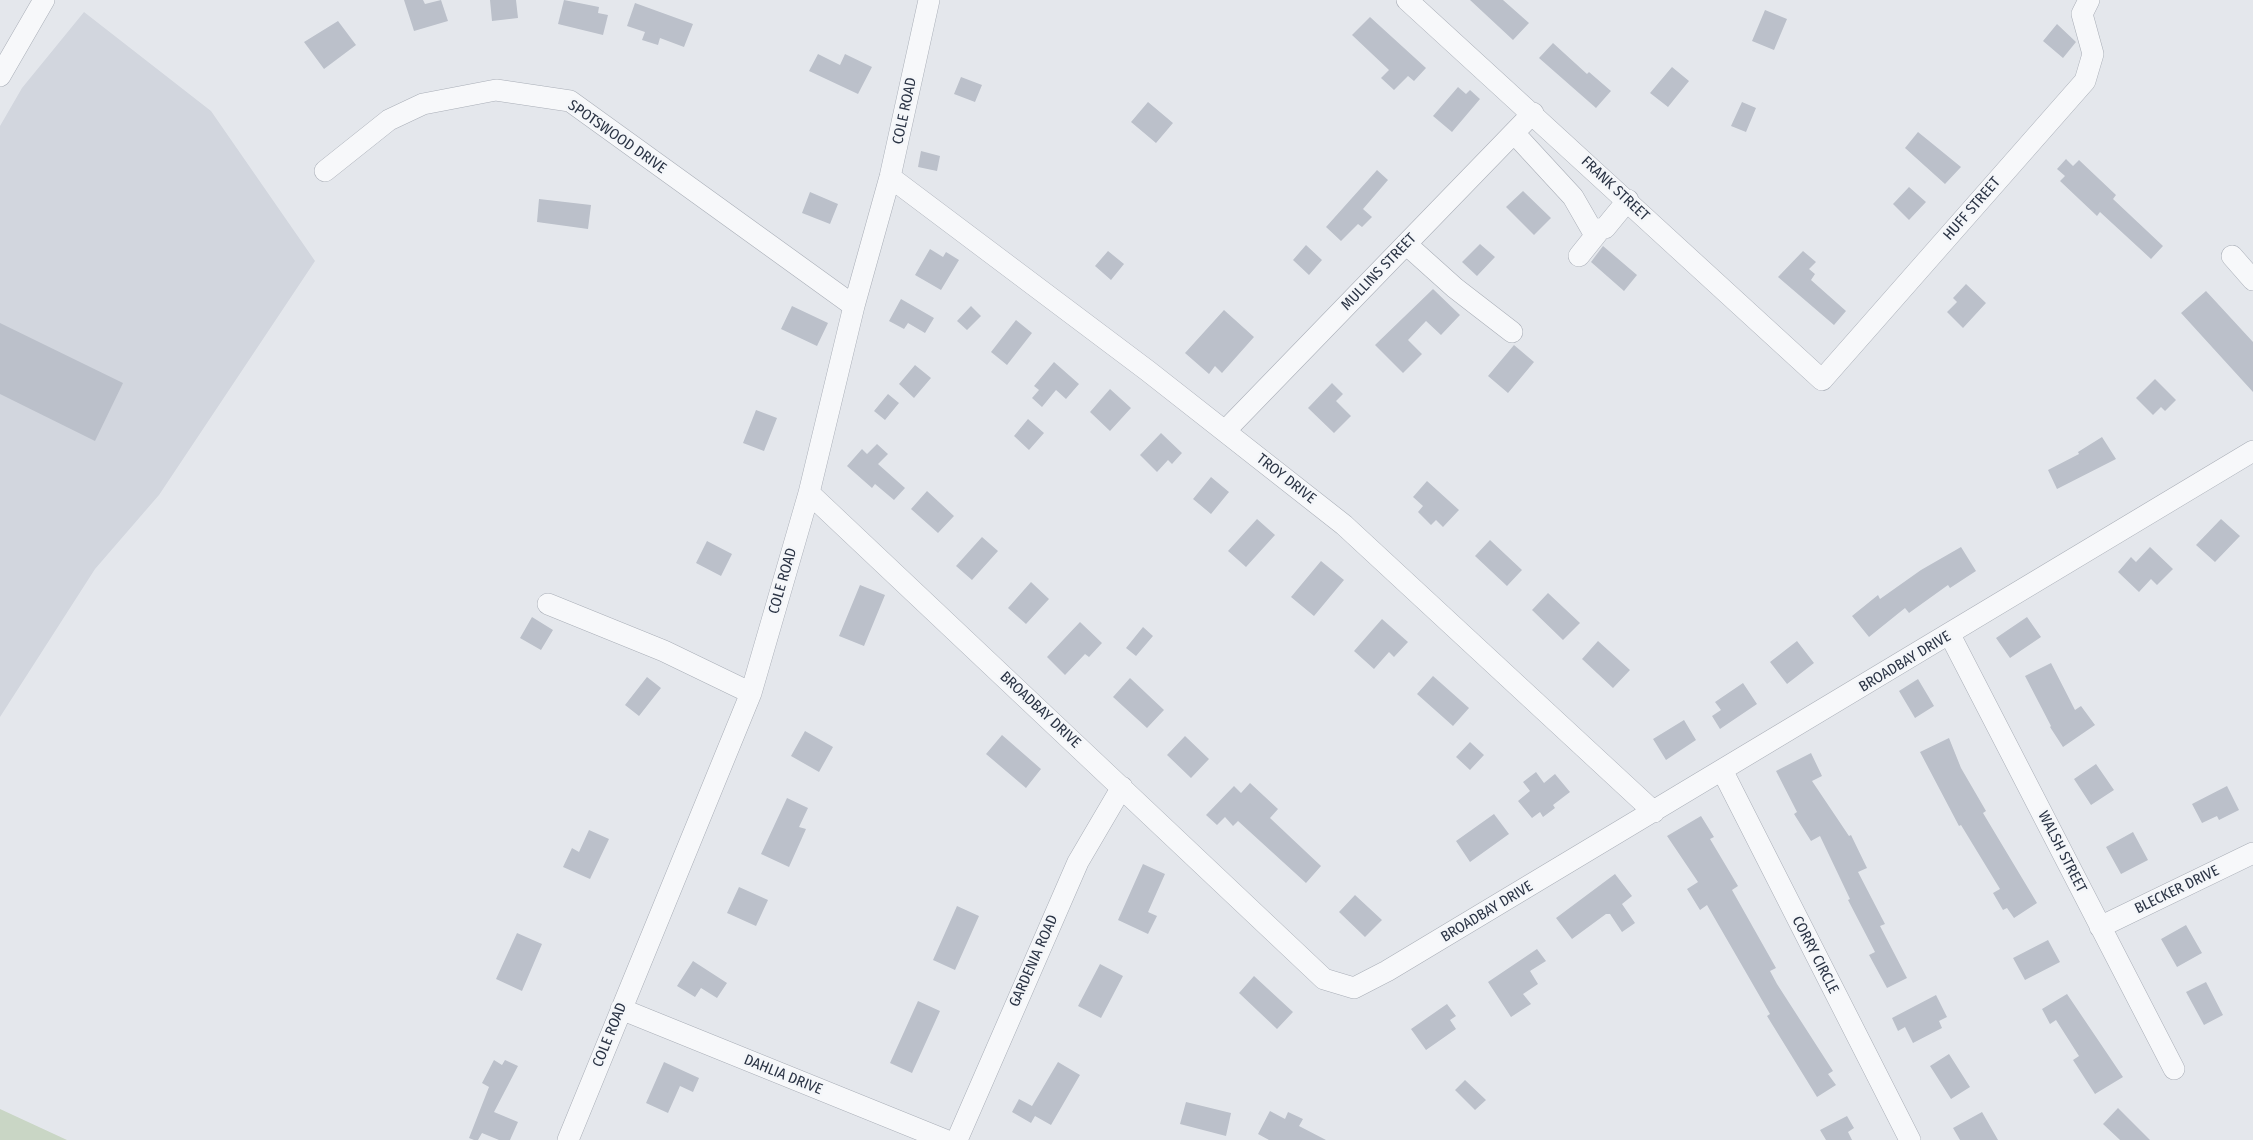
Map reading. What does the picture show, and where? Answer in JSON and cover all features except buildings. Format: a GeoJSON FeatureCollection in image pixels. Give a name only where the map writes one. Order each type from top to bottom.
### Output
{"type":"FeatureCollection","features":[{"type":"Feature","properties":{"kind":"street"},"geometry":{"type":"LineString","coordinates":[[0,76],[44,0]]}},
{"type":"Feature","properties":{"kind":"street","name":"COLE ROAD"},"geometry":{"type":"LineString","coordinates":[[568,1140],[751,693],[809,493],[854,306],[890,177],[929,0]]}},
{"type":"Feature","properties":{"kind":"street","name":"FRANK STREET"},"geometry":{"type":"LineString","coordinates":[[1407,0],[1822,380]]}},
{"type":"Feature","properties":{"kind":"street","name":"HUFF STREET"},"geometry":{"type":"LineString","coordinates":[[1822,380],[2085,81],[2093,54],[2082,14],[2089,0]]}},
{"type":"Feature","properties":{"kind":"street","name":"SPOTSWOOD DRIVE"},"geometry":{"type":"LineString","coordinates":[[325,171],[389,120],[423,104],[496,90],[570,101],[854,306]]}},
{"type":"Feature","properties":{"kind":"street","name":"MULLINS STREET"},"geometry":{"type":"LineString","coordinates":[[1225,431],[1533,113]]}},
{"type":"Feature","properties":{"kind":"street"},"geometry":{"type":"LineString","coordinates":[[1514,133],[1567,189],[1592,230],[1599,231]]}},
{"type":"Feature","properties":{"kind":"street","name":"TROY DRIVE"},"geometry":{"type":"LineString","coordinates":[[890,177],[1225,431],[1344,525],[1654,812]]}},
{"type":"Feature","properties":{"kind":"street"},"geometry":{"type":"LineString","coordinates":[[1579,256],[1628,200]]}},
{"type":"Feature","properties":{"kind":"street"},"geometry":{"type":"LineString","coordinates":[[1406,244],[1455,288],[1512,332]]}},
{"type":"Feature","properties":{"kind":"street"},"geometry":{"type":"LineString","coordinates":[[2232,256],[2253,280]]}},
{"type":"Feature","properties":{"kind":"street","name":"BROADBAY DRIVE"},"geometry":{"type":"LineString","coordinates":[[809,493],[1324,979],[1354,988],[1387,972],[2253,451]]}},
{"type":"Feature","properties":{"kind":"street"},"geometry":{"type":"LineString","coordinates":[[548,604],[664,651],[751,693]]}},
{"type":"Feature","properties":{"kind":"street","name":"WALSH STREET"},"geometry":{"type":"LineString","coordinates":[[1950,635],[2174,1069]]}},
{"type":"Feature","properties":{"kind":"street","name":"CORRY CIRCLE"},"geometry":{"type":"LineString","coordinates":[[1722,770],[1910,1140]]}},
{"type":"Feature","properties":{"kind":"street","name":"GARDENIA ROAD"},"geometry":{"type":"LineString","coordinates":[[957,1140],[1078,862],[1122,787]]}},
{"type":"Feature","properties":{"kind":"street","name":"BLECKER DRIVE"},"geometry":{"type":"LineString","coordinates":[[2100,927],[2253,853]]}},
{"type":"Feature","properties":{"kind":"street","name":"DAHLIA DRIVE"},"geometry":{"type":"LineString","coordinates":[[621,1009],[945,1140]]}},
{"type":"Feature","properties":{"kind":"shaded area"},"geometry":{"type":"Polygon","coordinates":[[[84,12],[211,111],[315,261],[159,495],[95,569],[0,717],[0,126],[22,88],[84,12]]]}},
{"type":"Feature","properties":{"kind":"green space"},"geometry":{"type":"Polygon","coordinates":[[[0,1109],[67,1140],[0,1140],[0,1109]]]}}]}
